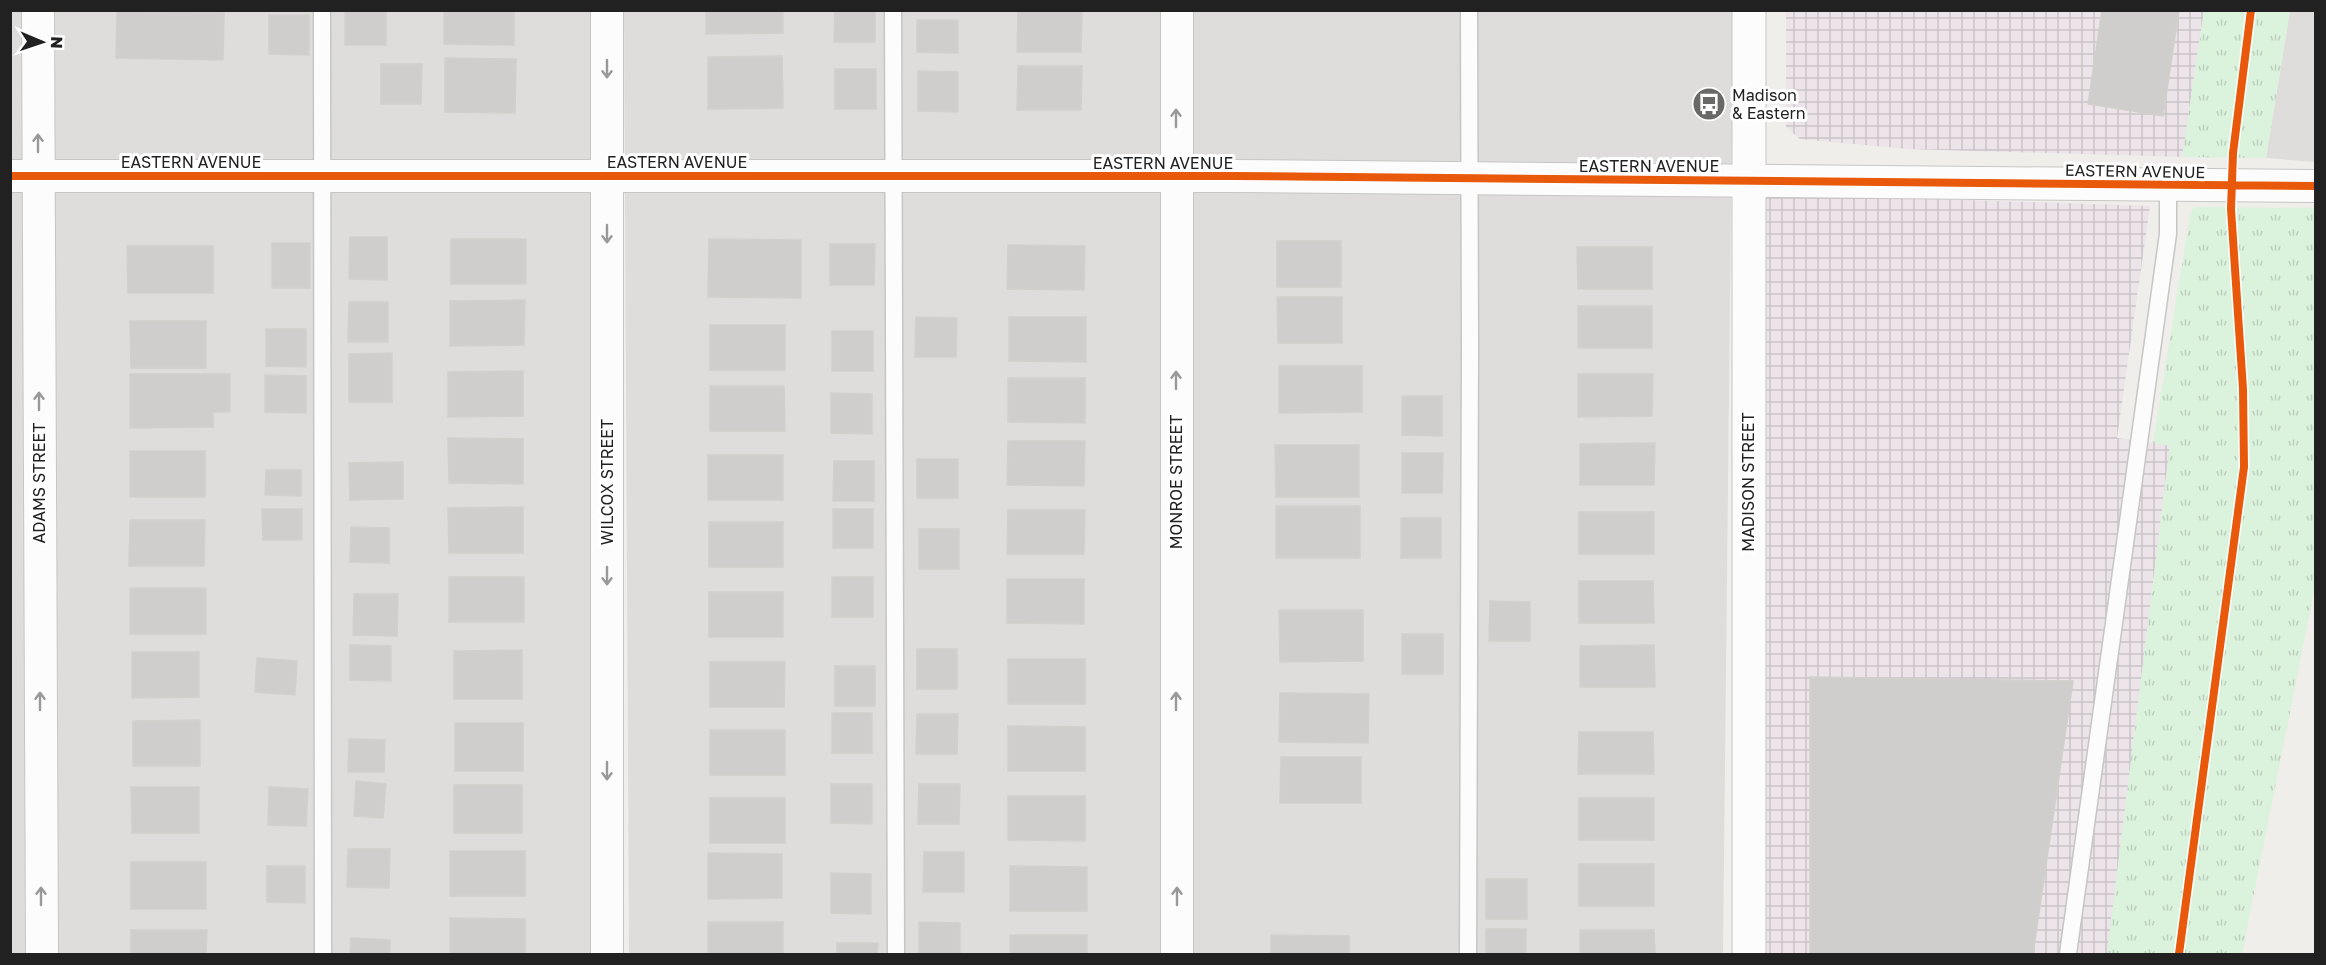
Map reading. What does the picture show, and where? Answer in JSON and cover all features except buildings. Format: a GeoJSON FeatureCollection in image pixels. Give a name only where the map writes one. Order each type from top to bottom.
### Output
{"type":"FeatureCollection","features":[{"type":"Feature","properties":{"kind":"street","name":"ADAMS STREET"},"geometry":{"type":"LineString","coordinates":[[38,10],[24,176],[42,954]]}},
{"type":"Feature","properties":{"kind":"street","name":"WILCOX STREET"},"geometry":{"type":"LineString","coordinates":[[607,10],[607,954]]}},
{"type":"Feature","properties":{"kind":"street","name":"MONROE STREET"},"geometry":{"type":"LineString","coordinates":[[1177,10],[1177,954]]}},
{"type":"Feature","properties":{"kind":"street","name":"MADISON STREET"},"geometry":{"type":"LineString","coordinates":[[1749,10],[1749,954]]}},
{"type":"Feature","properties":{"kind":"street","name":"EASTERN AVENUE"},"geometry":{"type":"LineString","coordinates":[[24,176],[1176,176],[2316,186]]}},
{"type":"Feature","properties":{"kind":"lane"},"geometry":{"type":"LineString","coordinates":[[322,10],[323,954]]}},
{"type":"Feature","properties":{"kind":"lane"},"geometry":{"type":"LineString","coordinates":[[893,10],[896,954]]}},
{"type":"Feature","properties":{"kind":"lane"},"geometry":{"type":"LineString","coordinates":[[1468,954],[1469,10]]}},
{"type":"Feature","properties":{"kind":"lane"},"geometry":{"type":"LineString","coordinates":[[2068,954],[2168,234],[2168,184]]}},
{"type":"Feature","properties":{"kind":"shaded area"},"geometry":{"type":"Polygon","coordinates":[[[10,11],[601,11],[596,954],[11,954],[10,11]]]}},
{"type":"Feature","properties":{"kind":"shaded area"},"geometry":{"type":"Polygon","coordinates":[[[624,11],[1733,11],[1723,954],[629,954],[624,11]]]}},
{"type":"Feature","properties":{"kind":"shaded area"},"geometry":{"type":"Polygon","coordinates":[[[1786,11],[2204,11],[2182,157],[1908,149],[1800,139],[1786,127],[1786,11]]]}},
{"type":"Feature","properties":{"kind":"shaded area"},"geometry":{"type":"Polygon","coordinates":[[[2290,11],[2315,11],[2315,162],[2266,158],[2290,11]]]}},
{"type":"Feature","properties":{"kind":"shaded area"},"geometry":{"type":"Polygon","coordinates":[[[1759,193],[2150,206],[2117,438],[2170,445],[2107,954],[1759,954],[1759,193]]]}},
{"type":"Feature","properties":{"kind":"green space"},"geometry":{"type":"Polygon","coordinates":[[[2204,11],[2290,11],[2266,158],[2182,157],[2204,11]]]}},
{"type":"Feature","properties":{"kind":"green space"},"geometry":{"type":"Polygon","coordinates":[[[2194,207],[2315,208],[2315,586],[2242,954],[2107,954],[2170,446],[2153,443],[2190,215],[2194,207]]]}},
{"type":"Feature","properties":{"kind":"cycle path"},"geometry":{"type":"LineString","coordinates":[[2179,954],[2244,467],[2243,389],[2231,209],[2233,153],[2251,10]]}},
{"type":"Feature","properties":{"kind":"cycle path"},"geometry":{"type":"LineString","coordinates":[[10,176],[1234,176],[2316,186]]}},
{"type":"Feature","properties":{"kind":"place","name":"Madison & Eastern"},"geometry":{"type":"Point","coordinates":[1709,104]}}]}
